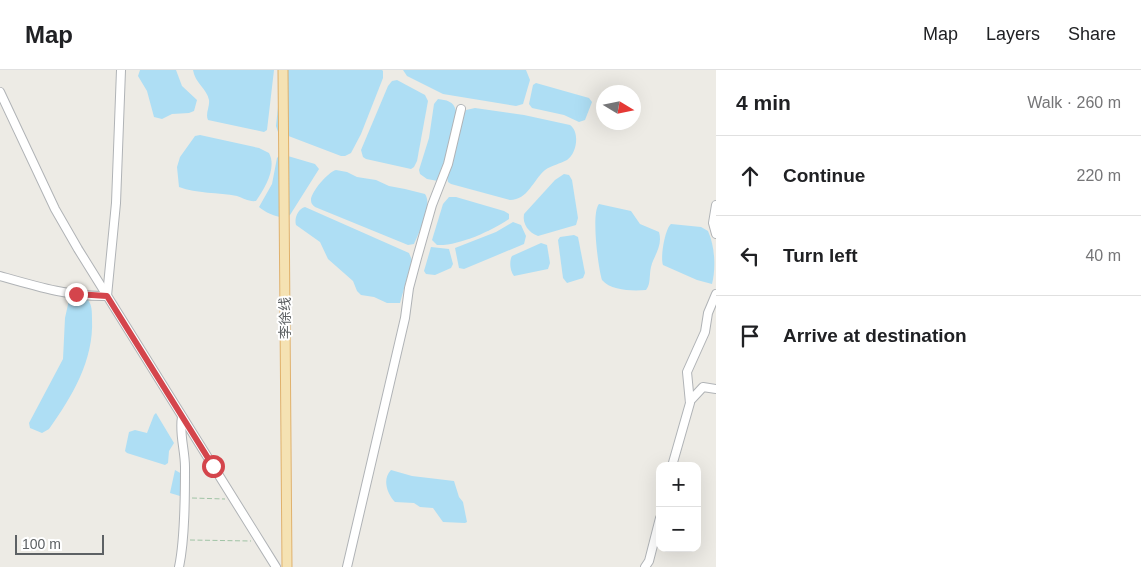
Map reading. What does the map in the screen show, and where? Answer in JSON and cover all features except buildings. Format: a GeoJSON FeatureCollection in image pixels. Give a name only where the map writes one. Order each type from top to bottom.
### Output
{"type":"FeatureCollection","features":[{"type":"Feature","properties":{"kind":"main road","name":"李徐线"},"geometry":{"type":"LineString","coordinates":[[283,70],[286,567]]}},
{"type":"Feature","properties":{"kind":"street"},"geometry":{"type":"LineString","coordinates":[[107,296],[117,187],[120,70]]}},
{"type":"Feature","properties":{"kind":"street"},"geometry":{"type":"LineString","coordinates":[[0,92],[55,209],[78,249],[276,567]]}},
{"type":"Feature","properties":{"kind":"street"},"geometry":{"type":"LineString","coordinates":[[347,567],[405,318],[409,288],[432,205],[448,164],[461,109]]}},
{"type":"Feature","properties":{"kind":"street"},"geometry":{"type":"LineString","coordinates":[[716,205],[713,223],[716,234]]}},
{"type":"Feature","properties":{"kind":"street"},"geometry":{"type":"LineString","coordinates":[[0,276],[58,291],[107,296]]}},
{"type":"Feature","properties":{"kind":"street"},"geometry":{"type":"LineString","coordinates":[[673,462],[690,401],[687,372],[705,332],[708,313],[716,298]]}},
{"type":"Feature","properties":{"kind":"street"},"geometry":{"type":"LineString","coordinates":[[690,401],[703,387],[716,389]]}},
{"type":"Feature","properties":{"kind":"street"},"geometry":{"type":"LineString","coordinates":[[179,567],[185,465],[180,426],[182,416]]}},
{"type":"Feature","properties":{"kind":"street"},"geometry":{"type":"LineString","coordinates":[[645,567],[656,532]]}},
{"type":"Feature","properties":{"kind":"path"},"geometry":{"type":"LineString","coordinates":[[184,498],[233,499]]}},
{"type":"Feature","properties":{"kind":"path"},"geometry":{"type":"LineString","coordinates":[[182,540],[259,541]]}},
{"type":"Feature","properties":{"kind":"water"},"geometry":{"type":"Polygon","coordinates":[[[140,70],[176,70],[182,86],[197,100],[194,111],[172,114],[162,119],[154,117],[147,91],[138,76],[140,70]]]}},
{"type":"Feature","properties":{"kind":"water"},"geometry":{"type":"Polygon","coordinates":[[[193,70],[274,70],[267,130],[264,132],[208,120],[208,96],[196,79],[193,70]]]}},
{"type":"Feature","properties":{"kind":"water"},"geometry":{"type":"Polygon","coordinates":[[[282,70],[383,71],[383,78],[361,134],[351,153],[341,156],[278,132],[276,126],[282,70]]]}},
{"type":"Feature","properties":{"kind":"water"},"geometry":{"type":"Polygon","coordinates":[[[403,70],[526,70],[530,80],[523,104],[516,106],[443,94],[407,76],[403,70]]]}},
{"type":"Feature","properties":{"kind":"water"},"geometry":{"type":"Polygon","coordinates":[[[397,80],[425,95],[428,101],[417,161],[411,169],[366,159],[363,157],[361,150],[388,86],[392,81],[397,80]]]}},
{"type":"Feature","properties":{"kind":"water"},"geometry":{"type":"Polygon","coordinates":[[[536,83],[589,98],[592,102],[585,120],[579,122],[564,115],[532,108],[529,104],[533,85],[536,83]]]}},
{"type":"Feature","properties":{"kind":"water"},"geometry":{"type":"Polygon","coordinates":[[[438,99],[452,103],[456,111],[449,154],[438,181],[427,179],[420,174],[419,170],[429,138],[434,104],[438,99]]]}},
{"type":"Feature","properties":{"kind":"water"},"geometry":{"type":"Polygon","coordinates":[[[475,108],[524,115],[570,125],[576,137],[573,153],[567,160],[545,170],[526,193],[516,199],[510,200],[451,184],[448,182],[447,176],[462,117],[466,110],[475,108]]]}},
{"type":"Feature","properties":{"kind":"water"},"geometry":{"type":"Polygon","coordinates":[[[200,135],[259,148],[269,153],[272,165],[271,171],[256,201],[237,196],[193,191],[179,187],[177,167],[180,157],[195,136],[200,135]]]}},
{"type":"Feature","properties":{"kind":"water"},"geometry":{"type":"Polygon","coordinates":[[[281,154],[315,164],[319,169],[290,215],[278,217],[259,207],[272,184],[277,158],[281,154]]]}},
{"type":"Feature","properties":{"kind":"water"},"geometry":{"type":"Polygon","coordinates":[[[336,170],[347,172],[357,177],[376,180],[389,186],[425,194],[427,199],[426,212],[414,244],[408,245],[315,207],[311,200],[314,192],[325,178],[336,170]]]}},
{"type":"Feature","properties":{"kind":"water"},"geometry":{"type":"Polygon","coordinates":[[[564,174],[569,175],[572,180],[578,218],[576,225],[538,236],[535,235],[525,225],[524,214],[555,180],[564,174]]]}},
{"type":"Feature","properties":{"kind":"water"},"geometry":{"type":"Polygon","coordinates":[[[449,197],[456,197],[504,211],[509,214],[509,219],[474,237],[446,245],[437,245],[432,240],[443,204],[449,197]]]}},
{"type":"Feature","properties":{"kind":"water"},"geometry":{"type":"Polygon","coordinates":[[[599,204],[631,211],[640,224],[659,232],[660,242],[651,267],[648,288],[646,290],[616,288],[602,280],[595,229],[599,204]]]}},
{"type":"Feature","properties":{"kind":"water"},"geometry":{"type":"Polygon","coordinates":[[[305,207],[409,253],[412,260],[400,303],[387,303],[374,297],[361,295],[357,291],[353,281],[328,259],[320,242],[296,225],[297,214],[305,207]]]}},
{"type":"Feature","properties":{"kind":"water"},"geometry":{"type":"Polygon","coordinates":[[[513,222],[521,225],[526,236],[524,244],[464,269],[459,268],[455,248],[496,232],[513,222]]]}},
{"type":"Feature","properties":{"kind":"water"},"geometry":{"type":"Polygon","coordinates":[[[671,224],[701,227],[708,231],[714,258],[712,284],[697,280],[663,265],[664,243],[671,224]]]}},
{"type":"Feature","properties":{"kind":"water"},"geometry":{"type":"Polygon","coordinates":[[[574,235],[578,237],[585,273],[583,278],[567,283],[563,278],[558,240],[560,237],[574,235]]]}},
{"type":"Feature","properties":{"kind":"water"},"geometry":{"type":"Polygon","coordinates":[[[541,243],[547,245],[550,263],[548,269],[514,276],[510,266],[512,256],[541,243]]]}},
{"type":"Feature","properties":{"kind":"water"},"geometry":{"type":"Polygon","coordinates":[[[431,247],[449,249],[453,264],[451,268],[435,275],[426,274],[424,271],[431,247]]]}},
{"type":"Feature","properties":{"kind":"water"},"geometry":{"type":"Polygon","coordinates":[[[73,297],[88,300],[90,304],[92,311],[92,334],[89,349],[80,377],[66,404],[49,429],[42,433],[30,428],[29,423],[63,359],[65,318],[69,300],[73,297]]]}},
{"type":"Feature","properties":{"kind":"water"},"geometry":{"type":"Polygon","coordinates":[[[156,413],[174,443],[169,451],[168,463],[165,465],[125,451],[129,432],[135,430],[147,433],[156,413]]]}},
{"type":"Feature","properties":{"kind":"water"},"geometry":{"type":"Polygon","coordinates":[[[175,470],[182,474],[180,496],[170,493],[175,470]]]}},
{"type":"Feature","properties":{"kind":"water"},"geometry":{"type":"Polygon","coordinates":[[[391,470],[412,476],[454,481],[459,497],[463,502],[467,522],[443,522],[433,508],[420,507],[414,503],[395,502],[390,495],[386,482],[391,470]]]}},
{"type":"Feature","properties":{"kind":"route"},"geometry":{"type":"LineString","coordinates":[[76,294],[107,296],[213,466]]}}]}
